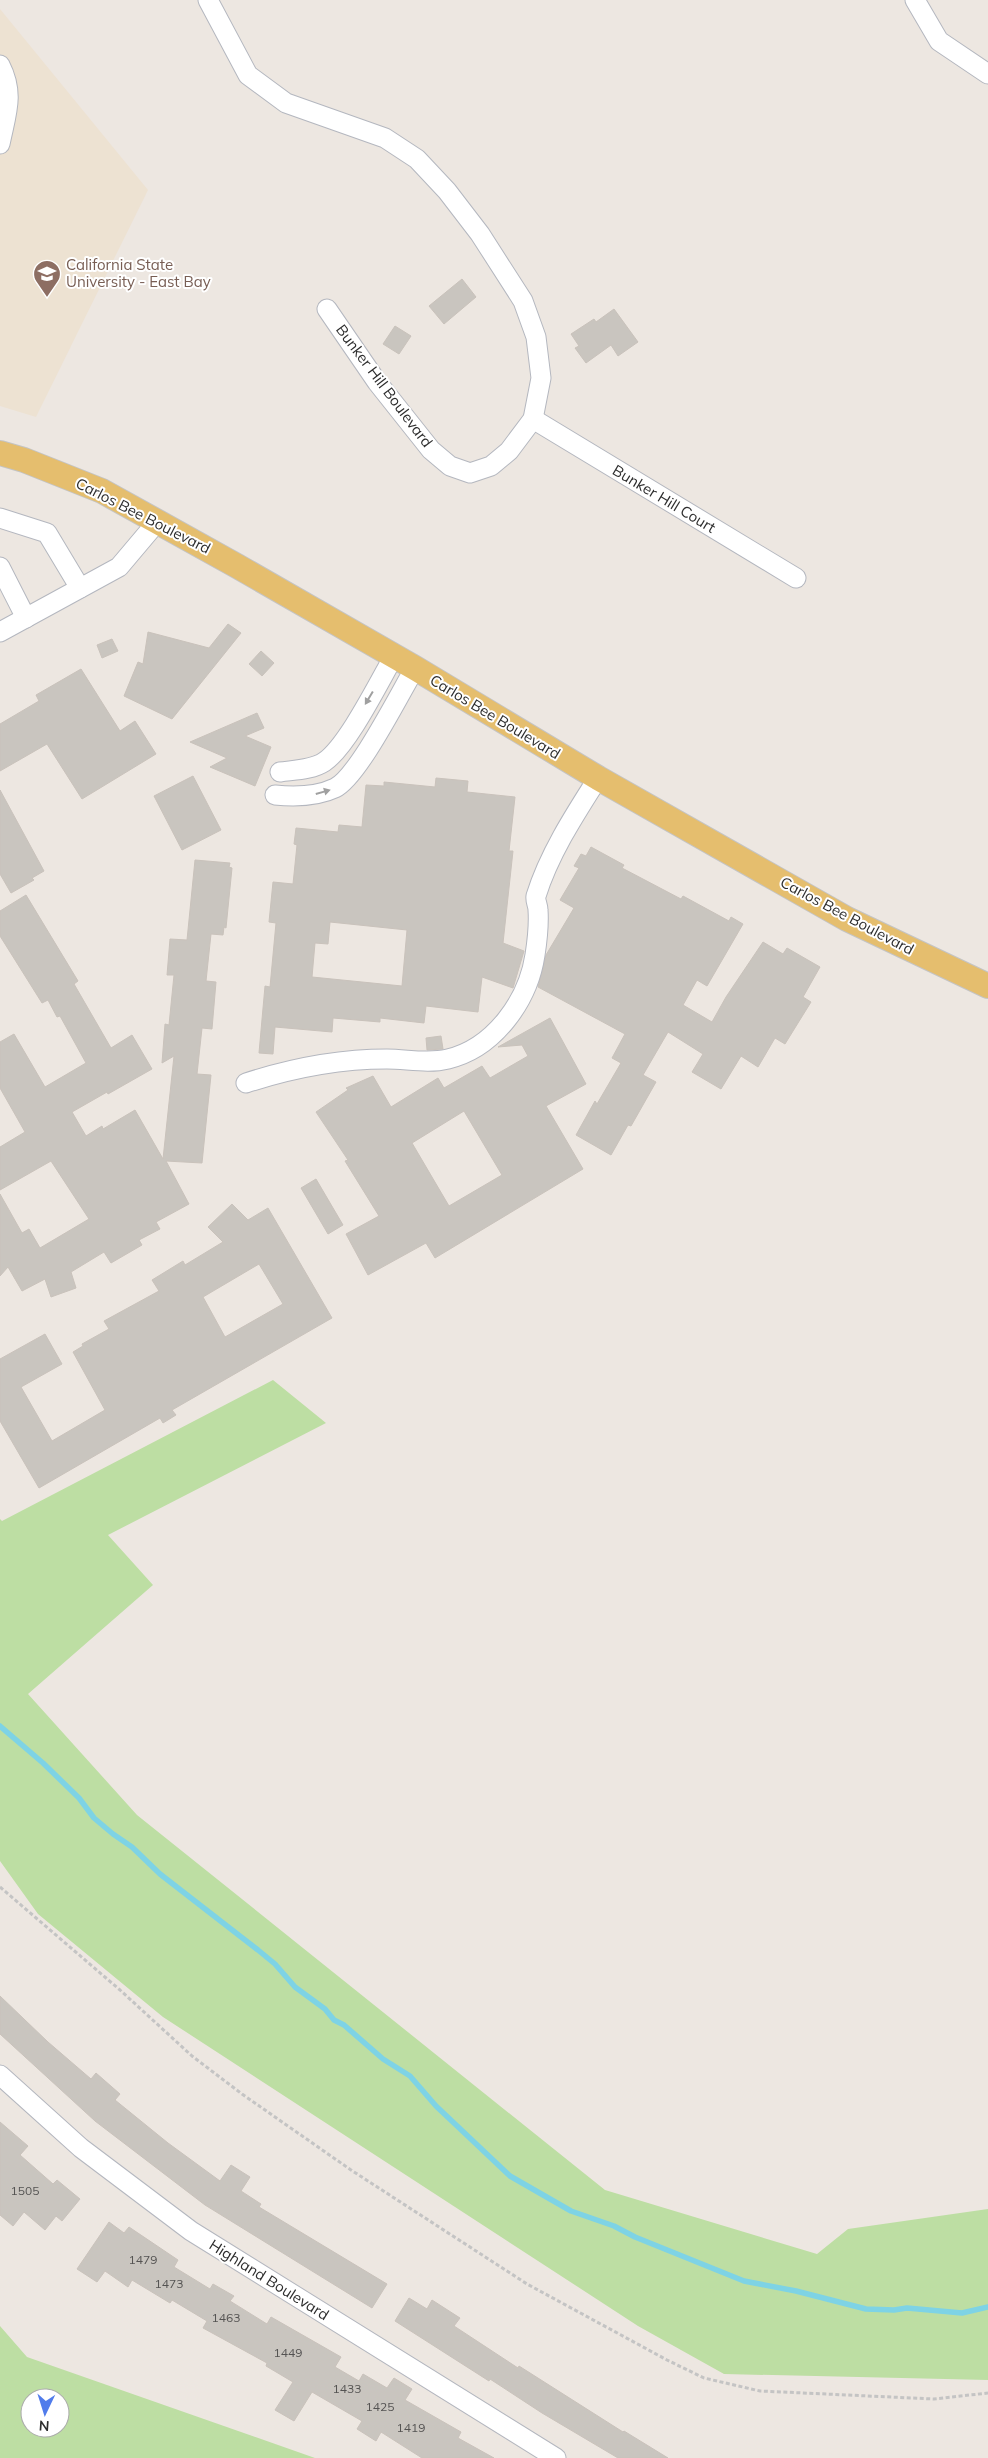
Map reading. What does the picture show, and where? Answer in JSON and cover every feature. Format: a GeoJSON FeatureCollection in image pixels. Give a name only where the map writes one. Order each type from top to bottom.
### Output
{"type":"FeatureCollection","features":[{"type":"Feature","properties":{"kind":"main road","name":"Carlos Bee Boulevard"},"geometry":{"type":"LineString","coordinates":[[0,453],[24,460],[102,491],[415,668],[598,778],[847,919],[988,986]]}},
{"type":"Feature","properties":{"kind":"street","name":"Bunker Hill Boulevard"},"geometry":{"type":"LineString","coordinates":[[208,0],[248,75],[286,103],[385,138],[417,159],[448,191],[480,234],[523,301],[536,337],[541,378],[533,419],[509,451],[491,466],[470,473],[450,466],[431,450],[377,382],[327,309]]}},
{"type":"Feature","properties":{"kind":"street"},"geometry":{"type":"LineString","coordinates":[[915,0],[939,40],[988,74]]}},
{"type":"Feature","properties":{"kind":"street"},"geometry":{"type":"LineString","coordinates":[[0,65],[6,78],[10,98],[0,144]]}},
{"type":"Feature","properties":{"kind":"street","name":"Bunker Hill Court"},"geometry":{"type":"LineString","coordinates":[[533,419],[796,578]]}},
{"type":"Feature","properties":{"kind":"street"},"geometry":{"type":"LineString","coordinates":[[0,518],[47,533],[80,588]]}},
{"type":"Feature","properties":{"kind":"street"},"geometry":{"type":"LineString","coordinates":[[0,632],[119,567],[158,522]]}},
{"type":"Feature","properties":{"kind":"street"},"geometry":{"type":"LineString","coordinates":[[0,568],[26,618]]}},
{"type":"Feature","properties":{"kind":"street"},"geometry":{"type":"LineString","coordinates":[[280,772],[314,766],[331,756],[353,726],[394,656]]}},
{"type":"Feature","properties":{"kind":"street"},"geometry":{"type":"LineString","coordinates":[[275,795],[293,797],[317,794],[337,787],[345,781],[367,751],[415,668]]}},
{"type":"Feature","properties":{"kind":"street"},"geometry":{"type":"LineString","coordinates":[[246,1083],[328,1062],[388,1059],[446,1060],[463,1054],[486,1041],[508,1018],[528,984],[535,956],[538,910],[536,898],[556,850],[598,778]]}},
{"type":"Feature","properties":{"kind":"street","name":"Highland Boulevard"},"geometry":{"type":"LineString","coordinates":[[0,2075],[81,2148],[191,2231],[556,2458]]}},
{"type":"Feature","properties":{"kind":"path"},"geometry":{"type":"LineString","coordinates":[[0,1887],[120,1990],[192,2056],[242,2094],[351,2170],[527,2284],[667,2360],[704,2378],[760,2391],[934,2399],[988,2393]]}},
{"type":"Feature","properties":{"kind":"shaded area","name":"California State University - East Bay"},"geometry":{"type":"Polygon","coordinates":[[[0,9],[148,190],[36,417],[0,406],[0,9]]]}},
{"type":"Feature","properties":{"kind":"green space"},"geometry":{"type":"Polygon","coordinates":[[[273,1380],[326,1423],[108,1535],[153,1585],[28,1694],[137,1815],[605,2190],[817,2254],[848,2229],[988,2209],[988,2380],[724,2374],[638,2326],[163,2017],[38,1914],[0,1861],[0,1519],[2,1521],[273,1380]]]}},
{"type":"Feature","properties":{"kind":"green space"},"geometry":{"type":"Polygon","coordinates":[[[0,2326],[27,2357],[315,2458],[0,2458],[0,2326]]]}},
{"type":"Feature","properties":{"kind":"building"},"geometry":{"type":"Polygon","coordinates":[[[462,279],[476,297],[444,324],[429,306],[462,279]]]}},
{"type":"Feature","properties":{"kind":"building"},"geometry":{"type":"Polygon","coordinates":[[[614,309],[638,342],[618,356],[611,345],[586,363],[575,348],[579,346],[571,334],[594,319],[596,322],[614,309]]]}},
{"type":"Feature","properties":{"kind":"building"},"geometry":{"type":"Polygon","coordinates":[[[395,326],[411,336],[399,354],[383,344],[395,326]]]}},
{"type":"Feature","properties":{"kind":"building"},"geometry":{"type":"Polygon","coordinates":[[[228,624],[241,633],[172,719],[124,696],[138,662],[143,664],[148,632],[209,648],[228,624]]]}},
{"type":"Feature","properties":{"kind":"building"},"geometry":{"type":"Polygon","coordinates":[[[112,639],[118,651],[102,658],[97,645],[112,639]]]}},
{"type":"Feature","properties":{"kind":"building"},"geometry":{"type":"Polygon","coordinates":[[[261,651],[274,663],[262,676],[249,664],[261,651]]]}},
{"type":"Feature","properties":{"kind":"building"},"geometry":{"type":"Polygon","coordinates":[[[81,669],[120,731],[135,721],[156,754],[82,799],[47,744],[0,771],[0,724],[39,701],[36,695],[81,669]]]}},
{"type":"Feature","properties":{"kind":"building"},"geometry":{"type":"Polygon","coordinates":[[[257,713],[264,728],[245,736],[271,747],[255,786],[210,767],[227,758],[190,742],[257,713]]]}},
{"type":"Feature","properties":{"kind":"building"},"geometry":{"type":"Polygon","coordinates":[[[193,776],[221,830],[182,850],[154,796],[193,776]]]}},
{"type":"Feature","properties":{"kind":"building"},"geometry":{"type":"Polygon","coordinates":[[[436,778],[468,781],[467,792],[515,797],[509,851],[513,851],[503,943],[524,951],[513,988],[482,977],[478,1012],[426,1006],[424,1023],[380,1018],[380,1022],[333,1018],[332,1032],[275,1027],[273,1054],[259,1053],[265,986],[270,987],[276,923],[269,922],[273,882],[293,884],[297,845],[294,844],[296,828],[338,832],[339,825],[362,827],[366,785],[384,786],[384,782],[435,787],[436,778]],[[330,922],[328,944],[315,943],[312,977],[402,986],[407,930],[330,922]]]}},
{"type":"Feature","properties":{"kind":"building"},"geometry":{"type":"Polygon","coordinates":[[[0,790],[44,871],[32,878],[34,880],[11,893],[0,874],[0,790]]]}},
{"type":"Feature","properties":{"kind":"building"},"geometry":{"type":"Polygon","coordinates":[[[591,847],[624,865],[622,868],[681,899],[683,896],[729,921],[731,917],[743,924],[707,986],[697,980],[683,1005],[712,1022],[726,997],[763,942],[783,954],[787,948],[820,967],[803,997],[811,1002],[785,1044],[775,1038],[758,1067],[741,1056],[721,1089],[692,1072],[703,1054],[668,1032],[643,1075],[656,1082],[631,1126],[628,1125],[611,1155],[576,1135],[595,1101],[597,1104],[621,1063],[612,1058],[625,1034],[538,987],[546,955],[574,908],[560,900],[579,868],[574,866],[581,854],[586,856],[591,847]]]}},
{"type":"Feature","properties":{"kind":"building"},"geometry":{"type":"Polygon","coordinates":[[[195,860],[230,863],[229,867],[232,868],[226,928],[224,927],[223,935],[211,934],[206,981],[216,982],[212,1029],[202,1028],[197,1074],[211,1075],[202,1163],[166,1161],[189,1204],[156,1222],[160,1229],[139,1240],[142,1245],[111,1263],[104,1252],[71,1272],[76,1288],[51,1297],[45,1279],[22,1291],[8,1267],[0,1276],[0,1194],[22,1233],[29,1229],[40,1248],[89,1219],[51,1161],[0,1190],[0,1147],[25,1132],[0,1088],[0,1042],[14,1034],[45,1087],[86,1063],[60,1016],[57,1017],[48,1000],[42,1003],[0,936],[0,911],[26,895],[78,981],[74,984],[111,1048],[132,1035],[152,1069],[72,1112],[86,1136],[102,1126],[103,1129],[135,1110],[163,1159],[174,1056],[162,1063],[165,1024],[169,1025],[174,975],[167,975],[170,939],[187,940],[195,860]]]}},
{"type":"Feature","properties":{"kind":"building"},"geometry":{"type":"Polygon","coordinates":[[[550,1018],[586,1084],[546,1106],[583,1169],[435,1258],[426,1243],[368,1275],[346,1234],[379,1216],[345,1161],[348,1160],[316,1112],[348,1090],[346,1088],[373,1076],[391,1107],[438,1078],[444,1088],[482,1066],[490,1078],[528,1056],[522,1045],[498,1047],[550,1018]],[[464,1111],[412,1143],[449,1206],[502,1175],[464,1111]]]}},
{"type":"Feature","properties":{"kind":"building"},"geometry":{"type":"Polygon","coordinates":[[[441,1036],[443,1049],[427,1050],[426,1038],[441,1036]]]}},
{"type":"Feature","properties":{"kind":"building"},"geometry":{"type":"Polygon","coordinates":[[[316,1179],[343,1225],[328,1234],[301,1188],[316,1179]]]}},
{"type":"Feature","properties":{"kind":"building"},"geometry":{"type":"Polygon","coordinates":[[[232,1204],[248,1220],[268,1208],[332,1318],[172,1410],[176,1415],[163,1423],[160,1418],[39,1488],[0,1421],[0,1359],[45,1334],[62,1364],[21,1387],[52,1441],[105,1410],[73,1352],[83,1346],[82,1344],[109,1329],[104,1321],[159,1291],[152,1280],[183,1261],[185,1265],[223,1242],[208,1227],[232,1204]],[[259,1264],[203,1297],[225,1337],[283,1304],[259,1264]]]}},
{"type":"Feature","properties":{"kind":"building"},"geometry":{"type":"Polygon","coordinates":[[[0,1996],[48,2042],[91,2079],[96,2073],[120,2094],[115,2100],[168,2143],[220,2181],[231,2165],[250,2177],[241,2191],[261,2204],[259,2207],[387,2284],[372,2308],[205,2205],[95,2121],[0,2034],[0,1996]]]}},
{"type":"Feature","properties":{"kind":"building"},"geometry":{"type":"Polygon","coordinates":[[[0,2122],[28,2146],[20,2155],[53,2184],[57,2180],[80,2199],[62,2221],[56,2216],[45,2230],[24,2212],[13,2226],[0,2215],[0,2122]]]}},
{"type":"Feature","properties":{"kind":"building"},"geometry":{"type":"Polygon","coordinates":[[[109,2222],[124,2233],[129,2227],[178,2260],[174,2267],[210,2289],[213,2284],[234,2296],[230,2301],[267,2324],[271,2317],[341,2357],[335,2367],[359,2381],[363,2374],[387,2388],[394,2378],[412,2389],[405,2400],[461,2432],[458,2438],[494,2458],[422,2458],[381,2432],[376,2441],[357,2429],[362,2421],[312,2392],[294,2421],[275,2410],[293,2382],[266,2366],[267,2363],[203,2328],[207,2321],[172,2300],[170,2303],[132,2280],[128,2287],[105,2271],[97,2282],[77,2269],[109,2222]]]}},
{"type":"Feature","properties":{"kind":"building"},"geometry":{"type":"Polygon","coordinates":[[[409,2298],[427,2309],[432,2300],[460,2318],[454,2326],[518,2368],[519,2366],[623,2432],[668,2458],[618,2458],[542,2413],[490,2379],[489,2381],[395,2321],[409,2298]]]}},
{"type":"Feature","properties":{"kind":"waterway"},"geometry":{"type":"LineString","coordinates":[[0,1726],[43,1763],[79,1798],[94,1818],[132,1847],[160,1874],[275,1964],[295,1987],[325,2009],[334,2020],[344,2025],[383,2059],[410,2076],[436,2106],[510,2176],[571,2211],[614,2226],[635,2237],[744,2281],[796,2291],[866,2309],[894,2310],[907,2308],[962,2313],[988,2307]]}},
{"type":"Feature","properties":{"kind":"place","name":"California State University - East Bay"},"geometry":{"type":"Point","coordinates":[47,298]}}]}
